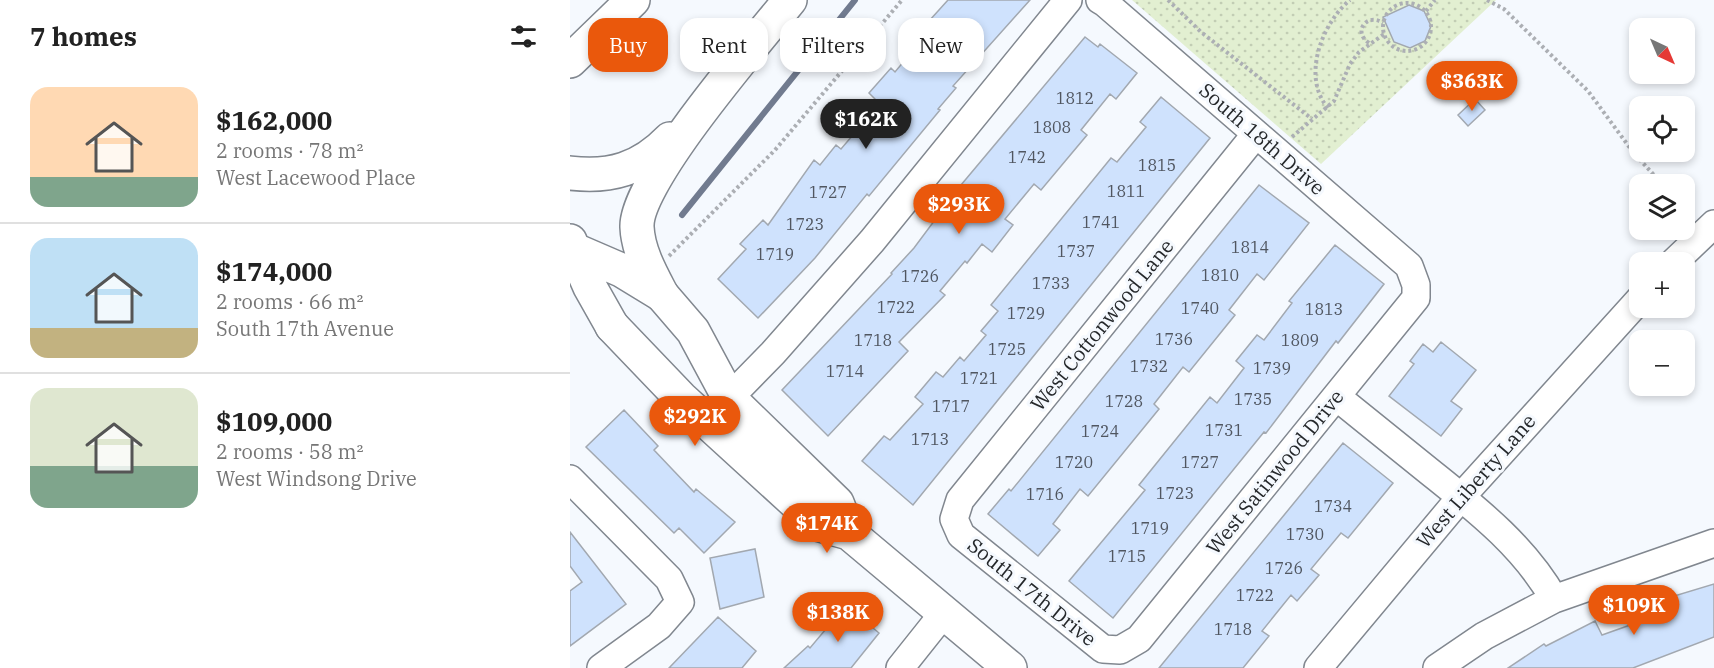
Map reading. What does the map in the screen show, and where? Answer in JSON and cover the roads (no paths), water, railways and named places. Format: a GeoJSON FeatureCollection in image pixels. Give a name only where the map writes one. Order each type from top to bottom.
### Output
{"type":"FeatureCollection","features":[{"type":"Feature","properties":{"kind":"main road"},"geometry":{"type":"LineString","coordinates":[[570,61],[633,0]]}},
{"type":"Feature","properties":{"kind":"main road"},"geometry":{"type":"LineString","coordinates":[[662,296],[640,244],[637,225],[641,207],[656,174],[717,91],[790,0]]}},
{"type":"Feature","properties":{"kind":"main road"},"geometry":{"type":"LineString","coordinates":[[570,173],[604,175],[634,167],[665,144],[717,91]]}},
{"type":"Feature","properties":{"kind":"main road"},"geometry":{"type":"LineString","coordinates":[[571,246],[621,270],[662,296],[693,332],[729,398],[837,503],[849,533]]}},
{"type":"Feature","properties":{"kind":"main road"},"geometry":{"type":"LineString","coordinates":[[571,246],[612,326],[681,398],[820,525],[849,533],[1010,668]]}},
{"type":"Feature","properties":{"kind":"main road"},"geometry":{"type":"LineString","coordinates":[[570,302],[612,326]]}},
{"type":"Feature","properties":{"kind":"street"},"geometry":{"type":"LineString","coordinates":[[729,398],[811,312],[872,241],[1068,0]]}},
{"type":"Feature","properties":{"kind":"street","name":"South 18th Drive"},"geometry":{"type":"LineString","coordinates":[[1100,0],[1409,266],[1416,285]]}},
{"type":"Feature","properties":{"kind":"street","name":"West Cottonwood Lane"},"geometry":{"type":"LineString","coordinates":[[954,519],[960,500],[1256,134]]}},
{"type":"Feature","properties":{"kind":"street"},"geometry":{"type":"LineString","coordinates":[[1685,252],[1714,224]]}},
{"type":"Feature","properties":{"kind":"street","name":"West Satinwood Drive"},"geometry":{"type":"LineString","coordinates":[[1120,650],[1139,639],[1337,397],[1416,298],[1416,285]]}},
{"type":"Feature","properties":{"kind":"street","name":"West Liberty Lane"},"geometry":{"type":"LineString","coordinates":[[1318,668],[1461,496],[1629,311]]}},
{"type":"Feature","properties":{"kind":"street"},"geometry":{"type":"LineString","coordinates":[[1337,397],[1461,496],[1515,546],[1542,578],[1554,598]]}},
{"type":"Feature","properties":{"kind":"street"},"geometry":{"type":"LineString","coordinates":[[570,479],[669,579],[680,602],[659,626],[601,668]]}},
{"type":"Feature","properties":{"kind":"street","name":"South 17th Drive"},"geometry":{"type":"LineString","coordinates":[[954,519],[961,535],[1103,649],[1120,650]]}},
{"type":"Feature","properties":{"kind":"street"},"geometry":{"type":"LineString","coordinates":[[1437,668],[1484,636],[1554,598],[1714,543]]}},
{"type":"Feature","properties":{"kind":"street"},"geometry":{"type":"LineString","coordinates":[[900,668],[943,614]]}},
{"type":"Feature","properties":{"kind":"waterway"},"geometry":{"type":"LineString","coordinates":[[682,215],[855,0]]}}]}
